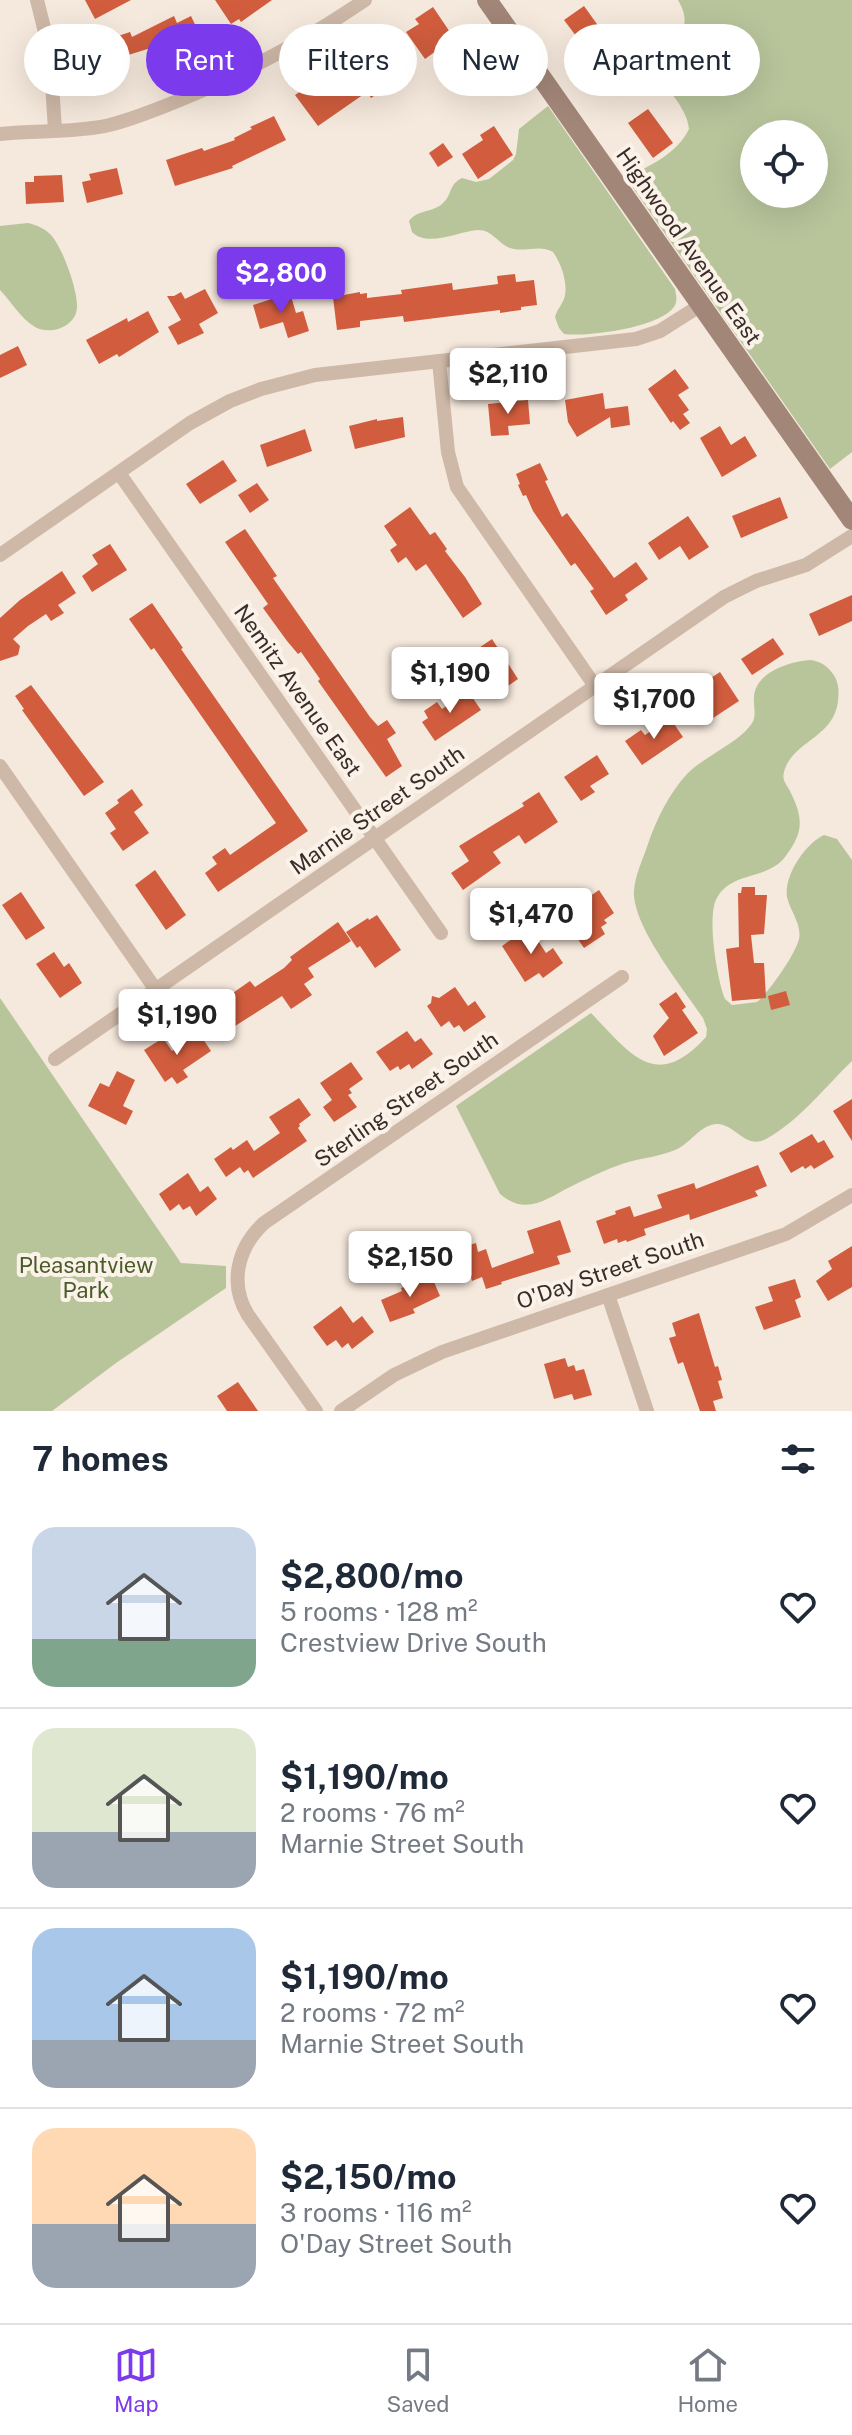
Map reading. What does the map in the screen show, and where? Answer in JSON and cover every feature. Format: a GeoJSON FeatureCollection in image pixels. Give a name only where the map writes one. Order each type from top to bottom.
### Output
{"type":"FeatureCollection","features":[{"type":"Feature","properties":{"kind":"street"},"geometry":{"type":"LineString","coordinates":[[37,0],[50,52],[55,130]]}},
{"type":"Feature","properties":{"kind":"street"},"geometry":{"type":"LineString","coordinates":[[0,134],[84,130],[112,125],[200,92],[293,45],[365,0]]}},
{"type":"Feature","properties":{"kind":"street","name":"Highwood Avenue East"},"geometry":{"type":"LineString","coordinates":[[487,0],[852,520]]}},
{"type":"Feature","properties":{"kind":"street"},"geometry":{"type":"LineString","coordinates":[[0,555],[196,419],[261,389],[304,377],[642,338],[667,328],[701,305]]}},
{"type":"Feature","properties":{"kind":"street"},"geometry":{"type":"LineString","coordinates":[[439,361],[448,452],[457,487],[595,686]]}},
{"type":"Feature","properties":{"kind":"street","name":"Nemitz Avenue East"},"geometry":{"type":"LineString","coordinates":[[119,473],[441,933]]}},
{"type":"Feature","properties":{"kind":"street","name":"Marnie Street South"},"geometry":{"type":"LineString","coordinates":[[55,1059],[733,591],[806,565],[852,536]]}},
{"type":"Feature","properties":{"kind":"street"},"geometry":{"type":"LineString","coordinates":[[0,766],[156,990]]}},
{"type":"Feature","properties":{"kind":"street","name":"Sterling Street South"},"geometry":{"type":"LineString","coordinates":[[316,1411],[245,1309],[239,1295],[237,1276],[243,1251],[254,1234],[264,1223],[622,977]]}},
{"type":"Feature","properties":{"kind":"street","name":"O'Day Street South"},"geometry":{"type":"LineString","coordinates":[[341,1411],[394,1375],[442,1352],[786,1234],[852,1195]]}},
{"type":"Feature","properties":{"kind":"street"},"geometry":{"type":"LineString","coordinates":[[608,1295],[647,1411]]}},
{"type":"Feature","properties":{"kind":"green space"},"geometry":{"type":"Polygon","coordinates":[[[678,0],[852,0],[852,452],[830,469],[626,178],[653,164],[684,138],[689,129],[687,120],[674,96],[760,96],[760,24],[684,23],[684,13],[678,0]]]}},
{"type":"Feature","properties":{"kind":"green space"},"geometry":{"type":"Polygon","coordinates":[[[548,106],[675,289],[675,305],[666,314],[622,330],[564,334],[555,317],[564,299],[565,281],[553,252],[510,248],[491,234],[478,230],[435,239],[419,237],[412,232],[409,221],[443,203],[452,187],[462,178],[476,182],[489,179],[513,160],[519,129],[548,106]]]}},
{"type":"Feature","properties":{"kind":"green space"},"geometry":{"type":"Polygon","coordinates":[[[28,223],[45,230],[55,240],[74,288],[77,305],[73,319],[56,330],[35,327],[0,290],[0,226],[28,223]]]}},
{"type":"Feature","properties":{"kind":"green space"},"geometry":{"type":"Polygon","coordinates":[[[811,660],[833,673],[838,698],[829,723],[795,753],[784,772],[784,781],[799,816],[799,831],[791,848],[777,865],[738,880],[721,892],[713,911],[714,951],[725,999],[732,1005],[757,1002],[781,973],[799,939],[797,923],[787,897],[792,870],[817,839],[824,835],[837,839],[852,860],[852,1061],[801,1113],[766,1139],[752,1141],[729,1127],[710,1125],[675,1150],[616,1166],[545,1200],[528,1205],[510,1201],[500,1194],[456,1106],[591,1013],[631,1053],[657,1065],[688,1054],[706,1037],[703,1018],[660,956],[641,921],[634,891],[638,873],[659,816],[681,781],[694,768],[737,739],[752,723],[755,716],[754,697],[761,681],[784,666],[811,660]]]}},
{"type":"Feature","properties":{"kind":"green space","name":"Pleasantview Park"},"geometry":{"type":"Polygon","coordinates":[[[0,998],[181,1263],[226,1266],[226,1288],[52,1411],[0,1411],[0,998]]]}},
{"type":"Feature","properties":{"kind":"water"},"geometry":{"type":"Polygon","coordinates":[[[277,274],[282,290],[252,299],[247,284],[277,274]]]}},
{"type":"Feature","properties":{"kind":"building"},"geometry":{"type":"Polygon","coordinates":[[[85,0],[131,0],[95,19],[85,0]]]}},
{"type":"Feature","properties":{"kind":"building"},"geometry":{"type":"Polygon","coordinates":[[[215,0],[272,0],[241,22],[239,19],[231,24],[215,0]]]}},
{"type":"Feature","properties":{"kind":"building"},"geometry":{"type":"Polygon","coordinates":[[[584,6],[597,24],[567,24],[564,20],[584,6]]]}},
{"type":"Feature","properties":{"kind":"building"},"geometry":{"type":"Polygon","coordinates":[[[433,7],[445,24],[433,24],[433,53],[425,59],[417,48],[419,24],[415,19],[433,7]]]}},
{"type":"Feature","properties":{"kind":"building"},"geometry":{"type":"Polygon","coordinates":[[[174,16],[177,23],[191,16],[195,24],[158,24],[174,16]]]}},
{"type":"Feature","properties":{"kind":"building"},"geometry":{"type":"Polygon","coordinates":[[[146,30],[146,49],[130,54],[130,32],[132,37],[146,30]]]}},
{"type":"Feature","properties":{"kind":"building"},"geometry":{"type":"Polygon","coordinates":[[[296,96],[361,96],[318,126],[296,96]]]}},
{"type":"Feature","properties":{"kind":"building"},"geometry":{"type":"Polygon","coordinates":[[[648,109],[673,143],[653,158],[628,123],[648,109]]]}},
{"type":"Feature","properties":{"kind":"building"},"geometry":{"type":"Polygon","coordinates":[[[274,116],[286,140],[233,168],[175,186],[166,160],[235,140],[252,129],[250,127],[274,116]]]}},
{"type":"Feature","properties":{"kind":"building"},"geometry":{"type":"Polygon","coordinates":[[[494,126],[513,155],[478,179],[462,154],[483,140],[480,135],[494,126]]]}},
{"type":"Feature","properties":{"kind":"building"},"geometry":{"type":"Polygon","coordinates":[[[443,143],[453,157],[438,167],[429,153],[443,143]]]}},
{"type":"Feature","properties":{"kind":"building"},"geometry":{"type":"Polygon","coordinates":[[[117,168],[123,194],[87,203],[82,182],[91,180],[89,174],[117,168]]]}},
{"type":"Feature","properties":{"kind":"building"},"geometry":{"type":"Polygon","coordinates":[[[62,175],[64,202],[26,204],[25,182],[34,182],[34,176],[62,175]]]}},
{"type":"Feature","properties":{"kind":"building"},"geometry":{"type":"Polygon","coordinates":[[[515,274],[516,282],[534,280],[537,305],[500,313],[500,310],[404,322],[403,316],[360,321],[360,327],[337,330],[333,297],[360,292],[367,293],[367,298],[402,294],[401,290],[452,283],[453,290],[498,284],[497,276],[515,274]]]}},
{"type":"Feature","properties":{"kind":"building"},"geometry":{"type":"Polygon","coordinates":[[[205,289],[218,313],[199,324],[204,333],[178,345],[168,327],[181,320],[167,296],[181,292],[185,299],[205,289]]]}},
{"type":"Feature","properties":{"kind":"building"},"geometry":{"type":"Polygon","coordinates":[[[290,293],[296,313],[303,311],[309,331],[288,338],[283,322],[260,329],[253,305],[290,293]]]}},
{"type":"Feature","properties":{"kind":"building"},"geometry":{"type":"Polygon","coordinates":[[[148,311],[159,332],[119,357],[117,354],[99,364],[86,340],[127,318],[128,322],[148,311]]]}},
{"type":"Feature","properties":{"kind":"building"},"geometry":{"type":"Polygon","coordinates":[[[18,346],[27,365],[0,378],[0,355],[18,346]]]}},
{"type":"Feature","properties":{"kind":"building"},"geometry":{"type":"Polygon","coordinates":[[[675,369],[689,388],[678,395],[689,410],[683,414],[690,423],[680,430],[673,421],[671,423],[648,389],[675,369]]]}},
{"type":"Feature","properties":{"kind":"building"},"geometry":{"type":"Polygon","coordinates":[[[603,393],[605,409],[628,406],[630,425],[611,428],[610,417],[577,437],[568,422],[565,400],[603,393]]]}},
{"type":"Feature","properties":{"kind":"building"},"geometry":{"type":"Polygon","coordinates":[[[528,400],[530,424],[508,426],[509,435],[491,436],[488,404],[528,400]]]}},
{"type":"Feature","properties":{"kind":"building"},"geometry":{"type":"Polygon","coordinates":[[[403,417],[405,437],[355,449],[349,426],[403,417]]]}},
{"type":"Feature","properties":{"kind":"building"},"geometry":{"type":"Polygon","coordinates":[[[720,426],[731,445],[745,436],[757,456],[722,477],[700,438],[720,426]]]}},
{"type":"Feature","properties":{"kind":"building"},"geometry":{"type":"Polygon","coordinates":[[[305,429],[312,451],[267,467],[260,445],[305,429]]]}},
{"type":"Feature","properties":{"kind":"building"},"geometry":{"type":"Polygon","coordinates":[[[223,460],[237,481],[200,504],[186,484],[223,460]]]}},
{"type":"Feature","properties":{"kind":"building"},"geometry":{"type":"Polygon","coordinates":[[[540,463],[562,517],[567,513],[614,578],[636,562],[648,579],[625,595],[628,600],[606,615],[590,591],[594,589],[575,563],[571,566],[518,485],[516,474],[540,463]]]}},
{"type":"Feature","properties":{"kind":"building"},"geometry":{"type":"Polygon","coordinates":[[[257,483],[269,500],[250,513],[238,495],[257,483]]]}},
{"type":"Feature","properties":{"kind":"building"},"geometry":{"type":"Polygon","coordinates":[[[780,497],[788,518],[741,538],[732,516],[780,497]]]}},
{"type":"Feature","properties":{"kind":"building"},"geometry":{"type":"Polygon","coordinates":[[[410,507],[430,535],[435,532],[482,604],[463,618],[426,564],[416,571],[406,557],[398,563],[390,550],[397,545],[384,526],[410,507]]]}},
{"type":"Feature","properties":{"kind":"building"},"geometry":{"type":"Polygon","coordinates":[[[688,516],[709,547],[689,560],[680,546],[659,560],[648,543],[688,516]]]}},
{"type":"Feature","properties":{"kind":"building"},"geometry":{"type":"Polygon","coordinates":[[[245,529],[277,576],[273,578],[370,717],[378,726],[387,720],[396,733],[387,739],[402,766],[386,777],[301,652],[298,654],[263,608],[268,604],[225,542],[245,529]]]}},
{"type":"Feature","properties":{"kind":"building"},"geometry":{"type":"Polygon","coordinates":[[[110,544],[127,570],[92,592],[82,576],[98,564],[92,555],[110,544]]]}},
{"type":"Feature","properties":{"kind":"building"},"geometry":{"type":"Polygon","coordinates":[[[62,571],[76,593],[58,605],[64,613],[51,621],[46,614],[28,626],[13,639],[20,646],[18,655],[0,661],[0,618],[62,571]]]}},
{"type":"Feature","properties":{"kind":"building"},"geometry":{"type":"Polygon","coordinates":[[[852,595],[852,621],[819,636],[809,614],[852,595]]]}},
{"type":"Feature","properties":{"kind":"building"},"geometry":{"type":"Polygon","coordinates":[[[152,603],[308,831],[218,892],[205,873],[217,864],[212,857],[225,848],[230,855],[276,823],[154,648],[151,650],[129,619],[152,603]]]}},
{"type":"Feature","properties":{"kind":"building"},"geometry":{"type":"Polygon","coordinates":[[[773,638],[784,654],[752,675],[741,659],[773,638]]]}},
{"type":"Feature","properties":{"kind":"building"},"geometry":{"type":"Polygon","coordinates":[[[492,639],[518,679],[502,690],[473,652],[492,639]]]}},
{"type":"Feature","properties":{"kind":"building"},"geometry":{"type":"Polygon","coordinates":[[[720,672],[739,701],[707,722],[688,693],[720,672]]]}},
{"type":"Feature","properties":{"kind":"building"},"geometry":{"type":"Polygon","coordinates":[[[31,685],[104,782],[84,796],[15,696],[31,685]]]}},
{"type":"Feature","properties":{"kind":"building"},"geometry":{"type":"Polygon","coordinates":[[[468,691],[481,710],[435,741],[422,722],[428,718],[424,711],[437,702],[442,709],[468,691]]]}},
{"type":"Feature","properties":{"kind":"building"},"geometry":{"type":"Polygon","coordinates":[[[670,718],[683,737],[642,765],[625,741],[641,730],[645,735],[670,718]]]}},
{"type":"Feature","properties":{"kind":"building"},"geometry":{"type":"Polygon","coordinates":[[[597,755],[609,774],[590,786],[595,792],[581,801],[564,777],[597,755]]]}},
{"type":"Feature","properties":{"kind":"building"},"geometry":{"type":"Polygon","coordinates":[[[132,789],[143,805],[134,812],[149,833],[123,851],[110,833],[116,829],[105,813],[132,789]]]}},
{"type":"Feature","properties":{"kind":"building"},"geometry":{"type":"Polygon","coordinates":[[[539,792],[558,822],[525,844],[519,835],[493,852],[501,863],[463,890],[451,873],[469,861],[459,846],[524,806],[522,803],[539,792]]]}},
{"type":"Feature","properties":{"kind":"building"},"geometry":{"type":"Polygon","coordinates":[[[155,870],[186,915],[166,930],[135,885],[155,870]]]}},
{"type":"Feature","properties":{"kind":"building"},"geometry":{"type":"Polygon","coordinates":[[[742,887],[755,887],[755,895],[767,895],[764,934],[751,935],[754,963],[764,963],[766,998],[732,1001],[726,949],[739,947],[738,893],[741,893],[742,887]]]}},
{"type":"Feature","properties":{"kind":"building"},"geometry":{"type":"Polygon","coordinates":[[[599,890],[614,913],[604,920],[607,923],[601,927],[605,934],[584,948],[573,932],[581,926],[570,910],[599,890]]]}},
{"type":"Feature","properties":{"kind":"building"},"geometry":{"type":"Polygon","coordinates":[[[21,892],[45,928],[26,940],[2,905],[21,892]]]}},
{"type":"Feature","properties":{"kind":"building"},"geometry":{"type":"Polygon","coordinates":[[[377,915],[401,950],[375,968],[346,932],[377,915]]]}},
{"type":"Feature","properties":{"kind":"building"},"geometry":{"type":"Polygon","coordinates":[[[338,922],[351,941],[308,968],[314,977],[304,984],[312,995],[291,1009],[282,996],[232,1028],[217,1004],[250,981],[255,987],[284,968],[292,960],[290,957],[338,922]]]}},
{"type":"Feature","properties":{"kind":"building"},"geometry":{"type":"Polygon","coordinates":[[[529,927],[546,953],[553,948],[563,963],[543,978],[539,973],[525,982],[502,946],[529,927]]]}},
{"type":"Feature","properties":{"kind":"building"},"geometry":{"type":"Polygon","coordinates":[[[54,952],[64,967],[69,963],[82,983],[60,998],[36,964],[54,952]]]}},
{"type":"Feature","properties":{"kind":"building"},"geometry":{"type":"Polygon","coordinates":[[[455,987],[468,1006],[475,1001],[486,1017],[464,1032],[459,1025],[454,1028],[449,1021],[441,1027],[427,1006],[432,996],[439,998],[455,987]]]}},
{"type":"Feature","properties":{"kind":"building"},"geometry":{"type":"Polygon","coordinates":[[[786,991],[790,1005],[771,1010],[768,996],[786,991]]]}},
{"type":"Feature","properties":{"kind":"building"},"geometry":{"type":"Polygon","coordinates":[[[676,992],[686,1007],[682,1010],[698,1033],[664,1056],[653,1036],[669,1018],[659,1004],[676,992]]]}},
{"type":"Feature","properties":{"kind":"building"},"geometry":{"type":"Polygon","coordinates":[[[407,1031],[415,1042],[421,1038],[433,1054],[412,1069],[409,1064],[400,1070],[398,1066],[390,1071],[376,1052],[407,1031]]]}},
{"type":"Feature","properties":{"kind":"building"},"geometry":{"type":"Polygon","coordinates":[[[199,1033],[211,1051],[183,1070],[188,1077],[177,1084],[172,1077],[165,1082],[144,1050],[163,1038],[172,1051],[199,1033]]]}},
{"type":"Feature","properties":{"kind":"building"},"geometry":{"type":"Polygon","coordinates":[[[351,1062],[363,1079],[349,1089],[352,1093],[348,1095],[357,1107],[334,1122],[323,1107],[332,1100],[320,1083],[351,1062]]]}},
{"type":"Feature","properties":{"kind":"building"},"geometry":{"type":"Polygon","coordinates":[[[117,1071],[135,1080],[123,1106],[133,1111],[126,1125],[88,1106],[100,1083],[109,1087],[117,1071]]]}},
{"type":"Feature","properties":{"kind":"building"},"geometry":{"type":"Polygon","coordinates":[[[299,1098],[311,1115],[298,1128],[307,1141],[253,1178],[248,1170],[244,1173],[240,1167],[226,1177],[214,1159],[247,1140],[254,1151],[280,1133],[269,1117],[299,1098]]]}},
{"type":"Feature","properties":{"kind":"building"},"geometry":{"type":"Polygon","coordinates":[[[852,1099],[852,1141],[833,1111],[852,1099]]]}},
{"type":"Feature","properties":{"kind":"building"},"geometry":{"type":"Polygon","coordinates":[[[812,1134],[818,1143],[824,1140],[834,1157],[814,1169],[811,1165],[805,1169],[803,1166],[791,1173],[779,1153],[812,1134]]]}},
{"type":"Feature","properties":{"kind":"building"},"geometry":{"type":"Polygon","coordinates":[[[758,1165],[767,1186],[755,1191],[758,1196],[690,1220],[689,1214],[644,1229],[646,1235],[627,1242],[618,1243],[617,1239],[604,1244],[596,1221],[616,1214],[615,1211],[630,1206],[634,1217],[662,1208],[657,1195],[694,1183],[696,1189],[758,1165]]]}},
{"type":"Feature","properties":{"kind":"building"},"geometry":{"type":"Polygon","coordinates":[[[188,1173],[200,1192],[208,1186],[217,1199],[196,1216],[190,1206],[183,1210],[179,1204],[170,1211],[159,1194],[188,1173]]]}},
{"type":"Feature","properties":{"kind":"building"},"geometry":{"type":"Polygon","coordinates":[[[560,1220],[571,1252],[557,1256],[560,1264],[486,1289],[482,1277],[460,1281],[453,1260],[466,1256],[463,1247],[476,1243],[478,1252],[486,1249],[492,1268],[534,1253],[527,1231],[560,1220]]]}},
{"type":"Feature","properties":{"kind":"building"},"geometry":{"type":"Polygon","coordinates":[[[852,1246],[852,1287],[828,1301],[816,1281],[832,1269],[828,1261],[852,1246]]]}},
{"type":"Feature","properties":{"kind":"building"},"geometry":{"type":"Polygon","coordinates":[[[431,1275],[440,1296],[413,1309],[415,1313],[390,1322],[381,1300],[431,1275]]]}},
{"type":"Feature","properties":{"kind":"building"},"geometry":{"type":"Polygon","coordinates":[[[795,1279],[801,1297],[795,1300],[801,1317],[764,1330],[755,1307],[773,1301],[768,1287],[795,1279]]]}},
{"type":"Feature","properties":{"kind":"building"},"geometry":{"type":"Polygon","coordinates":[[[341,1306],[353,1323],[362,1316],[374,1332],[352,1349],[348,1343],[342,1348],[336,1340],[327,1346],[313,1327],[341,1306]]]}},
{"type":"Feature","properties":{"kind":"building"},"geometry":{"type":"Polygon","coordinates":[[[699,1313],[722,1380],[718,1381],[723,1398],[713,1401],[716,1411],[700,1411],[683,1362],[678,1364],[669,1338],[676,1336],[672,1323],[699,1313]]]}},
{"type":"Feature","properties":{"kind":"building"},"geometry":{"type":"Polygon","coordinates":[[[565,1358],[568,1367],[574,1365],[576,1371],[584,1369],[592,1395],[574,1400],[572,1394],[554,1399],[544,1364],[565,1358]]]}},
{"type":"Feature","properties":{"kind":"building"},"geometry":{"type":"Polygon","coordinates":[[[238,1382],[258,1411],[227,1411],[217,1396],[238,1382]]]}}]}
